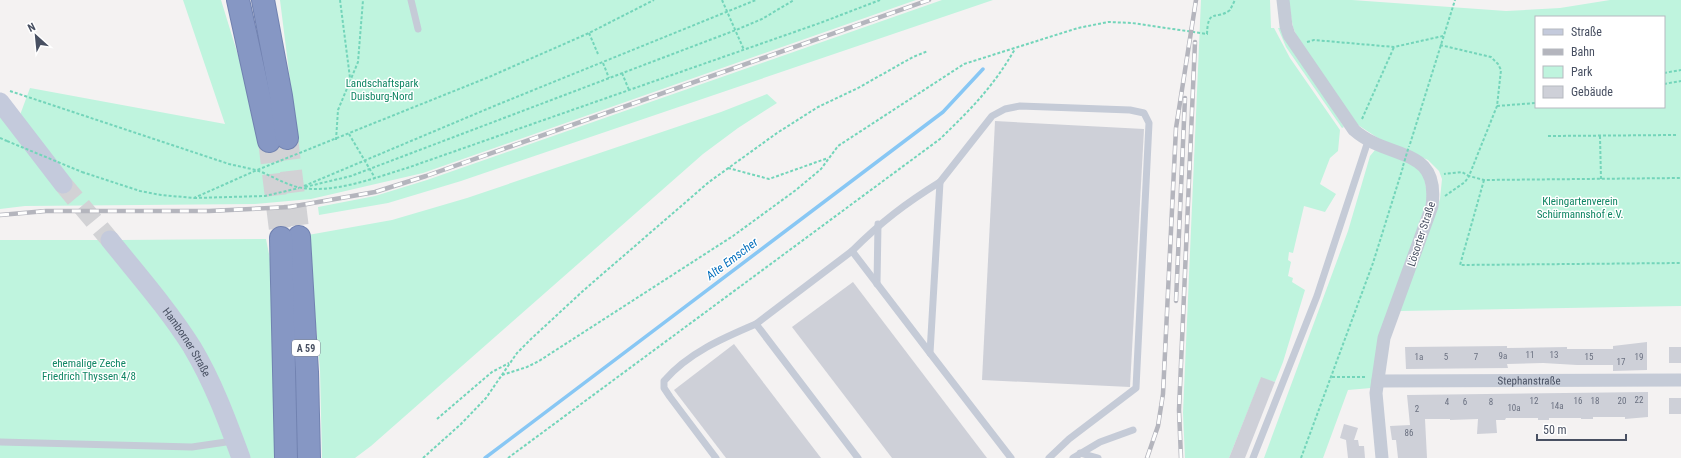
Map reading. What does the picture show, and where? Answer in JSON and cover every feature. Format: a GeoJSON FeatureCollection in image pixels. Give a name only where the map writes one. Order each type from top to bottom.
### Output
{"type":"FeatureCollection","features":[{"type":"Feature","properties":{"kind":"highway"},"geometry":{"type":"LineString","coordinates":[[238,0],[278,139],[281,96],[263,0]]}},
{"type":"Feature","properties":{"kind":"highway","name":"A 59"},"geometry":{"type":"LineString","coordinates":[[286,458],[290,238],[307,372],[309,458]]}},
{"type":"Feature","properties":{"kind":"street","name":"Lösorter Straße"},"geometry":{"type":"LineString","coordinates":[[1283,0],[1286,26],[1295,46],[1349,124],[1368,141],[1419,162],[1428,171],[1434,190],[1432,206],[1384,338],[1374,379],[1382,458]]}},
{"type":"Feature","properties":{"kind":"street"},"geometry":{"type":"LineString","coordinates":[[5,96],[63,184]]}},
{"type":"Feature","properties":{"kind":"street","name":"Hamborner Straße"},"geometry":{"type":"LineString","coordinates":[[110,240],[161,304],[191,346],[218,396],[238,449]]}},
{"type":"Feature","properties":{"kind":"street","name":"Stephanstraße"},"geometry":{"type":"LineString","coordinates":[[1374,379],[1681,380]]}},
{"type":"Feature","properties":{"kind":"lane"},"geometry":{"type":"LineString","coordinates":[[411,0],[418,29]]}},
{"type":"Feature","properties":{"kind":"lane"},"geometry":{"type":"LineString","coordinates":[[716,458],[664,388],[664,381],[694,355],[726,337],[756,324],[852,251],[878,224],[915,197],[940,182],[992,116],[1005,109],[1020,106],[1130,110],[1144,113],[1150,123],[1136,388],[1069,439],[1049,458]]}},
{"type":"Feature","properties":{"kind":"lane"},"geometry":{"type":"LineString","coordinates":[[1253,458],[1317,296],[1368,141]]}},
{"type":"Feature","properties":{"kind":"lane"},"geometry":{"type":"LineString","coordinates":[[930,353],[940,182]]}},
{"type":"Feature","properties":{"kind":"lane"},"geometry":{"type":"LineString","coordinates":[[878,224],[878,284]]}},
{"type":"Feature","properties":{"kind":"lane"},"geometry":{"type":"LineString","coordinates":[[852,251],[1011,458]]}},
{"type":"Feature","properties":{"kind":"lane"},"geometry":{"type":"LineString","coordinates":[[756,324],[858,458]]}},
{"type":"Feature","properties":{"kind":"lane"},"geometry":{"type":"LineString","coordinates":[[1073,458],[1100,442],[1133,430]]}},
{"type":"Feature","properties":{"kind":"lane"},"geometry":{"type":"LineString","coordinates":[[0,442],[238,449]]}},
{"type":"Feature","properties":{"kind":"lane"},"geometry":{"type":"LineString","coordinates":[[1080,453],[1098,458]]}},
{"type":"Feature","properties":{"kind":"path"},"geometry":{"type":"LineString","coordinates":[[340,0],[351,80]]}},
{"type":"Feature","properties":{"kind":"path"},"geometry":{"type":"LineString","coordinates":[[336,140],[338,110],[358,62],[363,0]]}},
{"type":"Feature","properties":{"kind":"path"},"geometry":{"type":"LineString","coordinates":[[194,198],[257,170],[336,140],[489,77],[589,33],[654,0]]}},
{"type":"Feature","properties":{"kind":"path"},"geometry":{"type":"LineString","coordinates":[[722,0],[744,50]]}},
{"type":"Feature","properties":{"kind":"path"},"geometry":{"type":"LineString","coordinates":[[301,188],[364,160],[756,0]]}},
{"type":"Feature","properties":{"kind":"path"},"geometry":{"type":"LineString","coordinates":[[0,138],[82,172],[140,191],[161,195],[194,198],[238,198],[265,196],[324,184],[369,169],[736,30],[762,19],[794,0]]}},
{"type":"Feature","properties":{"kind":"path"},"geometry":{"type":"LineString","coordinates":[[5,96],[229,164],[257,170],[277,180],[301,188],[316,189],[374,178],[744,50],[880,0]]}},
{"type":"Feature","properties":{"kind":"path"},"geometry":{"type":"LineString","coordinates":[[502,375],[528,367],[546,357],[733,236],[796,190],[821,169],[838,146],[964,64],[1078,28],[1108,22],[1132,23],[1207,34],[1208,20],[1213,16],[1230,10],[1235,0]]}},
{"type":"Feature","properties":{"kind":"path"},"geometry":{"type":"LineString","coordinates":[[1302,458],[1373,263],[1455,0]]}},
{"type":"Feature","properties":{"kind":"path"},"geometry":{"type":"LineString","coordinates":[[589,33],[598,54]]}},
{"type":"Feature","properties":{"kind":"path"},"geometry":{"type":"LineString","coordinates":[[1302,43],[1314,40],[1394,47],[1444,36]]}},
{"type":"Feature","properties":{"kind":"path"},"geometry":{"type":"LineString","coordinates":[[1440,45],[1484,54],[1491,57],[1498,64],[1501,75],[1497,106],[1469,176],[1465,182],[1445,196]]}},
{"type":"Feature","properties":{"kind":"path"},"geometry":{"type":"LineString","coordinates":[[1360,122],[1394,47]]}},
{"type":"Feature","properties":{"kind":"path"},"geometry":{"type":"LineString","coordinates":[[508,458],[940,138],[967,113],[990,88],[1014,49]]}},
{"type":"Feature","properties":{"kind":"path"},"geometry":{"type":"LineString","coordinates":[[422,458],[461,424],[486,398],[509,363],[531,339],[584,290],[674,212],[728,168],[776,133],[818,107],[858,88],[912,57],[928,51]]}},
{"type":"Feature","properties":{"kind":"path"},"geometry":{"type":"LineString","coordinates":[[603,63],[609,78]]}},
{"type":"Feature","properties":{"kind":"path"},"geometry":{"type":"LineString","coordinates":[[1665,73],[1681,70]]}},
{"type":"Feature","properties":{"kind":"path"},"geometry":{"type":"LineString","coordinates":[[622,73],[629,90]]}},
{"type":"Feature","properties":{"kind":"path"},"geometry":{"type":"LineString","coordinates":[[1665,84],[1681,81]]}},
{"type":"Feature","properties":{"kind":"path"},"geometry":{"type":"LineString","coordinates":[[1497,106],[1535,103]]}},
{"type":"Feature","properties":{"kind":"path"},"geometry":{"type":"LineString","coordinates":[[349,134],[374,178]]}},
{"type":"Feature","properties":{"kind":"path"},"geometry":{"type":"LineString","coordinates":[[1548,136],[1677,135]]}},
{"type":"Feature","properties":{"kind":"path"},"geometry":{"type":"LineString","coordinates":[[1600,136],[1601,179]]}},
{"type":"Feature","properties":{"kind":"path"},"geometry":{"type":"LineString","coordinates":[[728,168],[769,179],[830,158]]}},
{"type":"Feature","properties":{"kind":"path"},"geometry":{"type":"LineString","coordinates":[[1444,174],[1462,172],[1469,176],[1484,180],[1681,178]]}},
{"type":"Feature","properties":{"kind":"path"},"geometry":{"type":"LineString","coordinates":[[1484,180],[1460,264],[1681,263]]}},
{"type":"Feature","properties":{"kind":"path"},"geometry":{"type":"LineString","coordinates":[[437,419],[492,372],[509,363]]}},
{"type":"Feature","properties":{"kind":"path"},"geometry":{"type":"LineString","coordinates":[[1332,377],[1374,379]]}},
{"type":"Feature","properties":{"kind":"green space","name":"Landschaftspark Duisburg-Nord"},"geometry":{"type":"Polygon","coordinates":[[[183,0],[221,0],[245,78],[297,136],[280,0],[916,0],[423,173],[311,199],[255,204],[25,206],[0,209],[0,111],[20,115],[30,88],[225,124],[183,0]]]}},
{"type":"Feature","properties":{"kind":"green space"},"geometry":{"type":"Polygon","coordinates":[[[942,0],[993,0],[461,181],[388,203],[319,215],[318,207],[375,196],[427,180],[942,0]]]}},
{"type":"Feature","properties":{"kind":"green space"},"geometry":{"type":"Polygon","coordinates":[[[1201,0],[1270,0],[1271,28],[1274,28],[1290,58],[1340,130],[1338,151],[1330,158],[1320,184],[1336,194],[1325,212],[1304,206],[1293,253],[1289,252],[1288,260],[1291,262],[1288,276],[1293,278],[1292,282],[1305,290],[1283,362],[1275,382],[1261,378],[1229,458],[1185,458],[1183,413],[1201,0]]]}},
{"type":"Feature","properties":{"kind":"green space","name":"Kleingartenverein Schürmannshof e.V."},"geometry":{"type":"Polygon","coordinates":[[[1288,0],[1352,0],[1506,11],[1560,8],[1610,0],[1681,0],[1681,306],[1400,311],[1440,199],[1442,179],[1439,171],[1428,160],[1381,140],[1358,125],[1299,42],[1293,27],[1288,0]]]}},
{"type":"Feature","properties":{"kind":"green space"},"geometry":{"type":"Polygon","coordinates":[[[1278,28],[1281,28],[1344,127],[1342,128],[1286,47],[1278,28]]]}},
{"type":"Feature","properties":{"kind":"green space"},"geometry":{"type":"Polygon","coordinates":[[[767,94],[777,103],[738,128],[703,154],[371,446],[355,458],[322,458],[320,370],[308,235],[392,220],[467,198],[721,112],[767,94]]]}},
{"type":"Feature","properties":{"kind":"green space"},"geometry":{"type":"Polygon","coordinates":[[[1375,150],[1411,163],[1424,175],[1428,200],[1371,388],[1348,390],[1323,458],[1264,458],[1348,231],[1370,156],[1375,150]]]}},
{"type":"Feature","properties":{"kind":"green space"},"geometry":{"type":"Polygon","coordinates":[[[266,239],[273,274],[275,458],[248,458],[119,240],[266,239]]]}},
{"type":"Feature","properties":{"kind":"green space","name":"ehemalige Zeche Friedrich Thyssen 4/8"},"geometry":{"type":"Polygon","coordinates":[[[0,240],[101,240],[182,342],[206,386],[234,458],[0,458],[0,240]]]}},
{"type":"Feature","properties":{"kind":"building"},"geometry":{"type":"Polygon","coordinates":[[[995,121],[1144,129],[1130,387],[982,380],[995,121]]]}},
{"type":"Feature","properties":{"kind":"building"},"geometry":{"type":"Polygon","coordinates":[[[853,282],[987,458],[892,458],[792,327],[853,282]]]}},
{"type":"Feature","properties":{"kind":"building"},"geometry":{"type":"Polygon","coordinates":[[[1647,342],[1647,370],[1613,371],[1613,365],[1543,363],[1507,364],[1508,368],[1406,369],[1405,347],[1507,346],[1507,348],[1567,347],[1567,349],[1613,349],[1613,346],[1647,342]]]}},
{"type":"Feature","properties":{"kind":"building"},"geometry":{"type":"Polygon","coordinates":[[[734,344],[821,458],[726,458],[674,390],[734,344]]]}},
{"type":"Feature","properties":{"kind":"building"},"geometry":{"type":"Polygon","coordinates":[[[1669,347],[1681,347],[1681,363],[1669,363],[1669,347]]]}},
{"type":"Feature","properties":{"kind":"building"},"geometry":{"type":"Polygon","coordinates":[[[1261,377],[1275,382],[1245,458],[1229,458],[1261,377]]]}},
{"type":"Feature","properties":{"kind":"building"},"geometry":{"type":"Polygon","coordinates":[[[1648,392],[1648,417],[1625,419],[1625,417],[1593,417],[1593,419],[1549,418],[1549,420],[1538,420],[1538,418],[1506,418],[1505,420],[1496,420],[1497,433],[1477,434],[1478,419],[1425,419],[1427,458],[1398,458],[1396,440],[1392,440],[1390,426],[1410,425],[1407,395],[1648,392]]]}},
{"type":"Feature","properties":{"kind":"building"},"geometry":{"type":"Polygon","coordinates":[[[1669,398],[1681,398],[1681,414],[1669,414],[1669,398]]]}},
{"type":"Feature","properties":{"kind":"building"},"geometry":{"type":"Polygon","coordinates":[[[1344,424],[1358,428],[1354,440],[1358,440],[1359,446],[1364,446],[1365,458],[1348,458],[1346,440],[1340,438],[1344,424]]]}},
{"type":"Feature","properties":{"kind":"waterway","name":"Alte Emscher"},"geometry":{"type":"LineString","coordinates":[[485,458],[943,112],[983,69]]}},
{"type":"Feature","properties":{"kind":"tunnel"},"geometry":{"type":"LineString","coordinates":[[287,138],[299,237]]}},
{"type":"Feature","properties":{"kind":"tunnel"},"geometry":{"type":"LineString","coordinates":[[269,141],[281,238]]}},
{"type":"Feature","properties":{"kind":"tunnel"},"geometry":{"type":"LineString","coordinates":[[63,184],[110,240]]}},
{"type":"Feature","properties":{"kind":"railway"},"geometry":{"type":"LineString","coordinates":[[0,215],[46,211],[209,211],[290,207],[375,192],[426,176],[929,0]]}},
{"type":"Feature","properties":{"kind":"railway"},"geometry":{"type":"LineString","coordinates":[[1147,458],[1158,426],[1163,394],[1176,128],[1196,0]]}},
{"type":"Feature","properties":{"kind":"railway"},"geometry":{"type":"LineString","coordinates":[[1181,458],[1179,410],[1195,42]]}},
{"type":"Feature","properties":{"kind":"railway"},"geometry":{"type":"LineString","coordinates":[[1176,301],[1185,98]]}}]}
